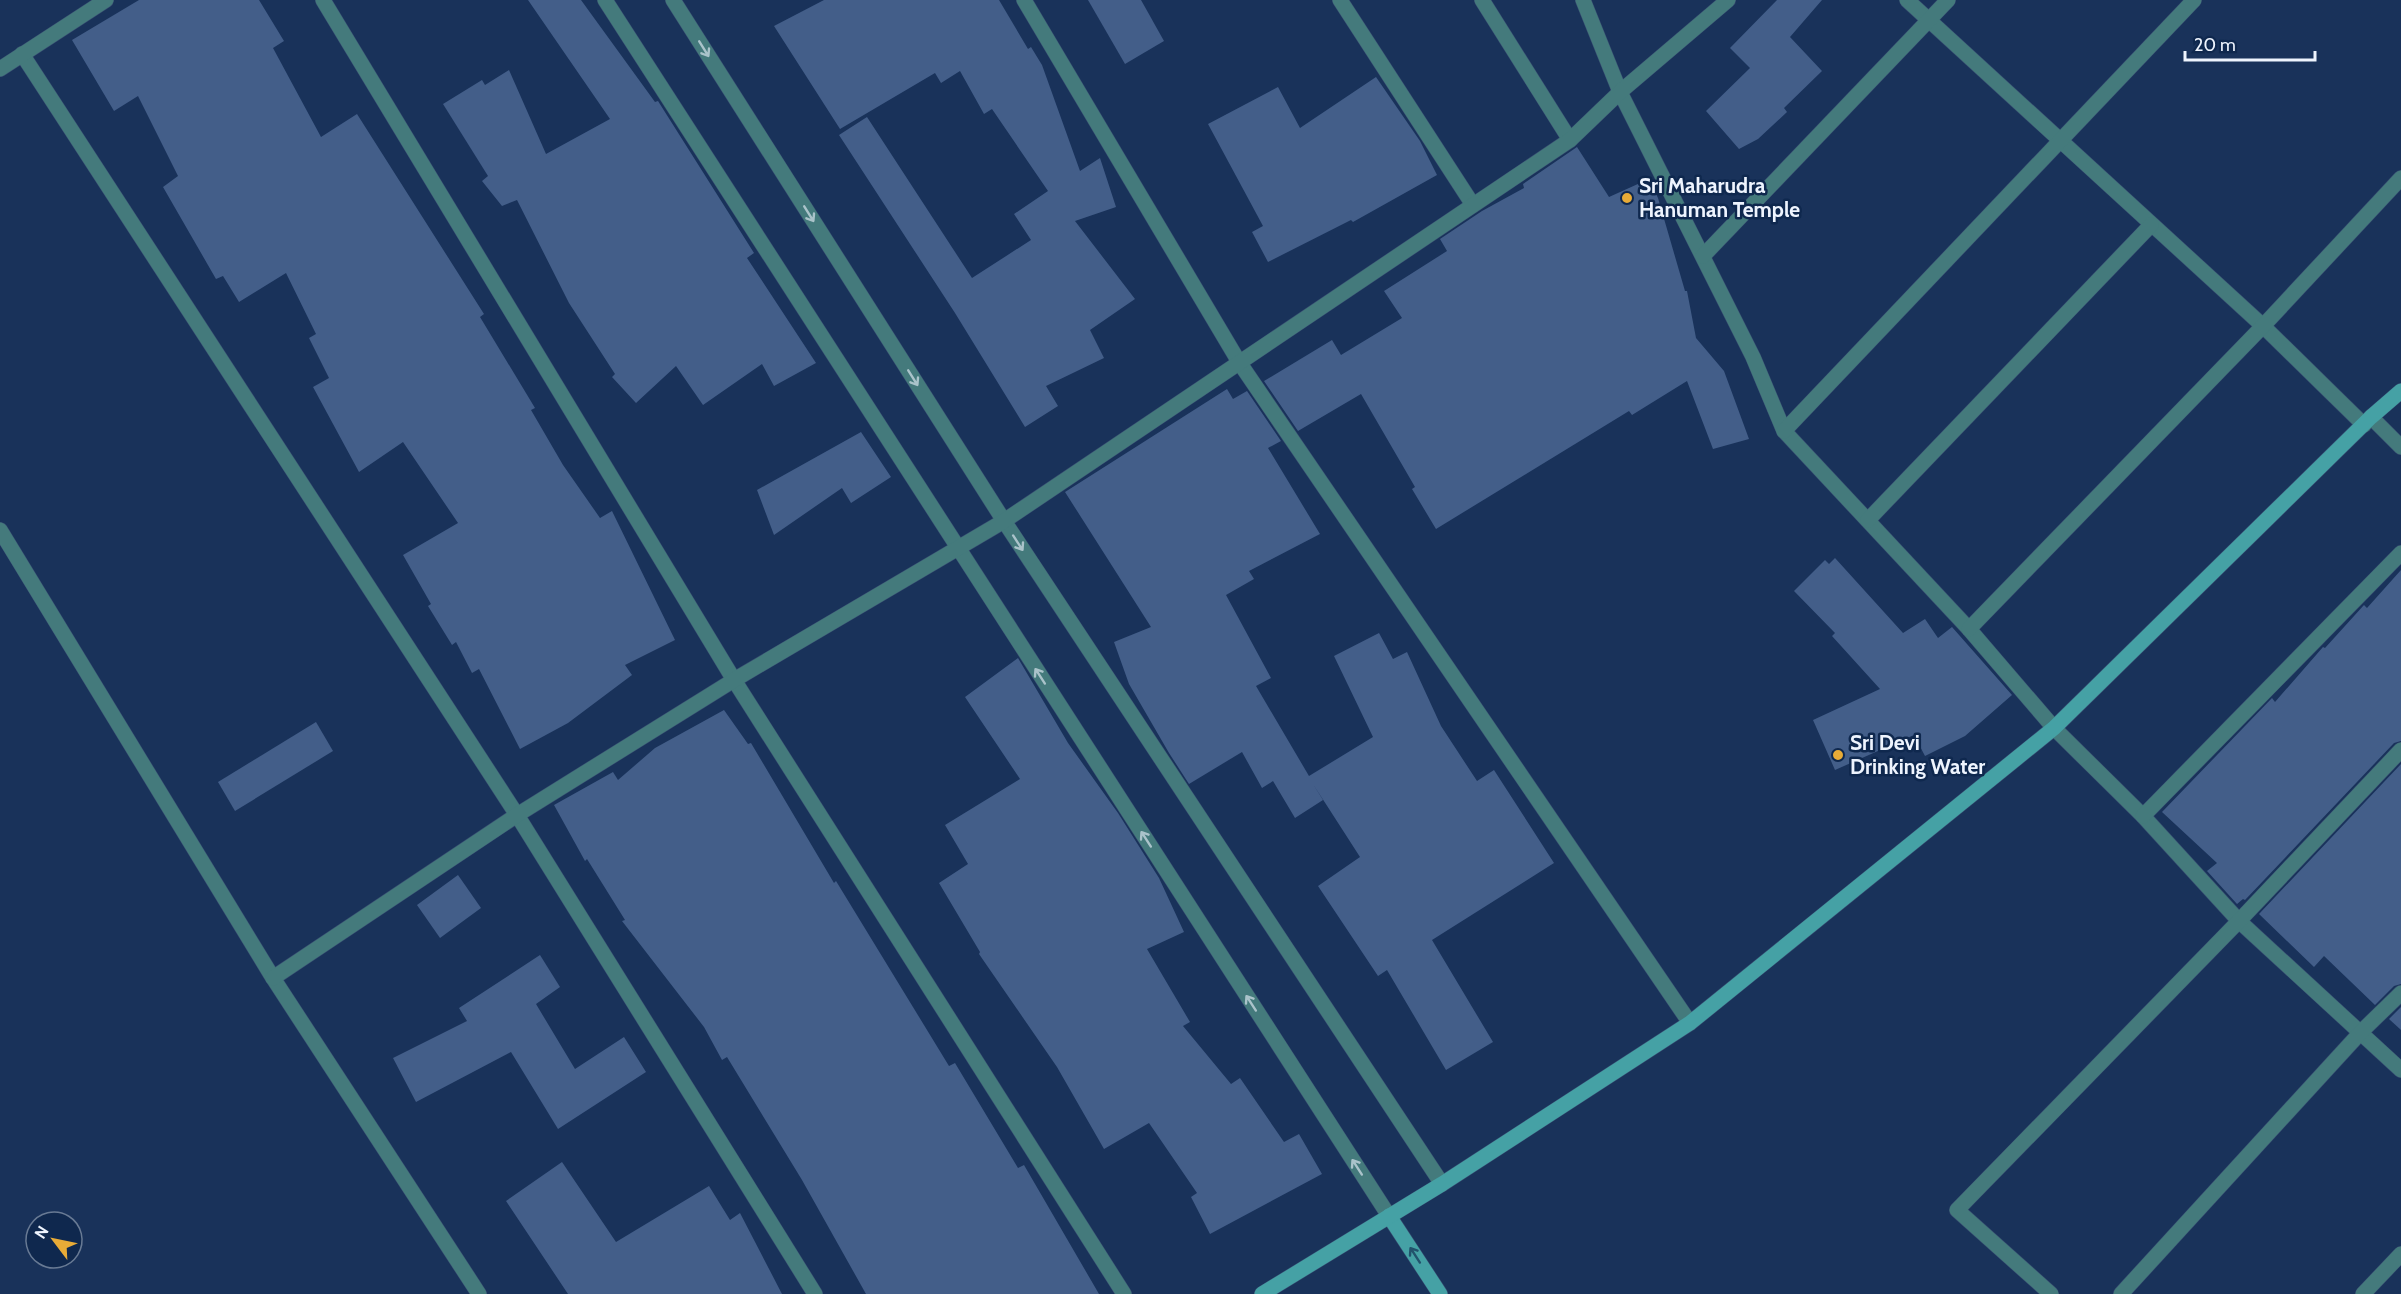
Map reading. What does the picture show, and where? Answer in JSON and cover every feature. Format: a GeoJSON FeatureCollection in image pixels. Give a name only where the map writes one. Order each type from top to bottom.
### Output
{"type":"FeatureCollection","features":[{"type":"Feature","properties":{"kind":"main road"},"geometry":{"type":"LineString","coordinates":[[1262,1294],[1442,1184],[1690,1023],[2054,728],[2401,391]]}},
{"type":"Feature","properties":{"kind":"main road"},"geometry":{"type":"LineString","coordinates":[[1389,1216],[1440,1294]]}},
{"type":"Feature","properties":{"kind":"street"},"geometry":{"type":"LineString","coordinates":[[0,69],[106,0]]}},
{"type":"Feature","properties":{"kind":"street"},"geometry":{"type":"LineString","coordinates":[[323,0],[734,680],[1124,1294]]}},
{"type":"Feature","properties":{"kind":"street"},"geometry":{"type":"LineString","coordinates":[[605,0],[1389,1216]]}},
{"type":"Feature","properties":{"kind":"street"},"geometry":{"type":"LineString","coordinates":[[673,0],[1004,520],[1442,1184]]}},
{"type":"Feature","properties":{"kind":"street"},"geometry":{"type":"LineString","coordinates":[[1024,0],[1239,362],[1690,1023]]}},
{"type":"Feature","properties":{"kind":"street"},"geometry":{"type":"LineString","coordinates":[[1340,0],[1473,205]]}},
{"type":"Feature","properties":{"kind":"street"},"geometry":{"type":"LineString","coordinates":[[1482,0],[1570,140]]}},
{"type":"Feature","properties":{"kind":"street"},"geometry":{"type":"LineString","coordinates":[[1583,0],[1620,92],[1753,357],[1784,431],[1970,629],[2054,728],[2143,816],[2239,921],[2401,1070]]}},
{"type":"Feature","properties":{"kind":"street"},"geometry":{"type":"LineString","coordinates":[[273,978],[517,815],[734,680],[1004,520],[1570,140],[1620,92],[1728,0]]}},
{"type":"Feature","properties":{"kind":"street"},"geometry":{"type":"LineString","coordinates":[[1907,0],[2151,225],[2368,421],[2401,447]]}},
{"type":"Feature","properties":{"kind":"street"},"geometry":{"type":"LineString","coordinates":[[1703,256],[1948,0]]}},
{"type":"Feature","properties":{"kind":"street"},"geometry":{"type":"LineString","coordinates":[[1784,431],[2194,0]]}},
{"type":"Feature","properties":{"kind":"street"},"geometry":{"type":"LineString","coordinates":[[22,54],[517,815],[815,1294]]}},
{"type":"Feature","properties":{"kind":"street"},"geometry":{"type":"LineString","coordinates":[[1970,629],[2263,326],[2401,178]]}},
{"type":"Feature","properties":{"kind":"street"},"geometry":{"type":"LineString","coordinates":[[1868,520],[2151,225]]}},
{"type":"Feature","properties":{"kind":"street"},"geometry":{"type":"LineString","coordinates":[[0,530],[273,978],[479,1294]]}},
{"type":"Feature","properties":{"kind":"street"},"geometry":{"type":"LineString","coordinates":[[2143,816],[2401,553]]}},
{"type":"Feature","properties":{"kind":"street"},"geometry":{"type":"LineString","coordinates":[[2051,1294],[1957,1210],[2239,921],[2401,750]]}},
{"type":"Feature","properties":{"kind":"street"},"geometry":{"type":"LineString","coordinates":[[2121,1294],[2361,1032],[2401,993]]}},
{"type":"Feature","properties":{"kind":"street"},"geometry":{"type":"LineString","coordinates":[[2363,1294],[2401,1254]]}},
{"type":"Feature","properties":{"kind":"building"},"geometry":{"type":"Polygon","coordinates":[[[139,0],[259,0],[284,41],[273,48],[321,137],[357,114],[484,314],[480,317],[535,408],[531,410],[563,465],[600,518],[612,511],[675,640],[625,665],[632,675],[568,723],[520,749],[479,669],[472,673],[456,642],[452,645],[428,606],[431,604],[403,555],[458,523],[403,442],[359,472],[313,387],[329,378],[309,338],[316,334],[286,273],[239,302],[223,276],[216,279],[163,187],[178,176],[138,96],[114,111],[72,40],[139,0]]]}},
{"type":"Feature","properties":{"kind":"building"},"geometry":{"type":"Polygon","coordinates":[[[528,0],[581,0],[655,102],[658,101],[754,253],[747,258],[816,363],[774,386],[762,364],[703,405],[676,366],[636,403],[612,377],[615,374],[569,303],[517,200],[502,206],[482,181],[488,176],[443,104],[482,80],[485,85],[509,70],[546,154],[610,119],[528,0]]]}},
{"type":"Feature","properties":{"kind":"building"},"geometry":{"type":"Polygon","coordinates":[[[824,0],[999,0],[1028,49],[1031,47],[1042,65],[1080,171],[1100,158],[1116,207],[1075,221],[1135,299],[1090,330],[1104,358],[1046,386],[1058,406],[1025,427],[955,313],[839,135],[867,117],[972,278],[1031,240],[1014,214],[1048,191],[992,109],[984,114],[960,71],[941,83],[935,73],[840,129],[774,26],[824,0]]]}},
{"type":"Feature","properties":{"kind":"building"},"geometry":{"type":"Polygon","coordinates":[[[1088,0],[1141,0],[1164,41],[1125,64],[1088,0]]]}},
{"type":"Feature","properties":{"kind":"building"},"geometry":{"type":"Polygon","coordinates":[[[1777,0],[1822,0],[1790,37],[1822,71],[1784,108],[1787,112],[1758,139],[1739,149],[1706,111],[1750,68],[1730,48],[1777,0]]]}},
{"type":"Feature","properties":{"kind":"building"},"geometry":{"type":"Polygon","coordinates":[[[1376,77],[1420,141],[1437,175],[1353,222],[1351,220],[1268,262],[1252,232],[1263,226],[1208,124],[1278,87],[1300,128],[1376,77]]]}},
{"type":"Feature","properties":{"kind":"building"},"geometry":{"type":"Polygon","coordinates":[[[1577,147],[1609,197],[1649,179],[1658,198],[1685,291],[1687,291],[1696,338],[1724,371],[1749,439],[1713,449],[1687,381],[1632,415],[1629,411],[1436,529],[1412,489],[1415,487],[1361,394],[1298,431],[1264,381],[1332,340],[1341,355],[1402,318],[1384,291],[1447,251],[1440,239],[1482,211],[1524,188],[1523,184],[1577,147]]]}},
{"type":"Feature","properties":{"kind":"building"},"geometry":{"type":"Polygon","coordinates":[[[1227,389],[1233,399],[1247,391],[1281,441],[1268,448],[1320,534],[1249,571],[1254,579],[1226,595],[1271,678],[1256,686],[1309,776],[1373,737],[1334,656],[1379,633],[1393,659],[1407,652],[1441,726],[1477,781],[1494,770],[1554,863],[1432,940],[1493,1042],[1446,1070],[1387,970],[1378,976],[1318,886],[1360,857],[1313,784],[1323,800],[1295,818],[1273,781],[1262,788],[1242,752],[1189,784],[1129,684],[1114,642],[1151,627],[1065,492],[1227,389]]]}},
{"type":"Feature","properties":{"kind":"building"},"geometry":{"type":"Polygon","coordinates":[[[861,432],[891,477],[851,503],[842,488],[774,535],[757,490],[861,432]]]}},
{"type":"Feature","properties":{"kind":"building"},"geometry":{"type":"Polygon","coordinates":[[[1835,558],[1903,633],[1925,619],[1938,638],[1952,627],[2012,695],[1965,736],[1925,756],[1914,735],[1835,770],[1813,720],[1880,689],[1832,636],[1835,633],[1794,591],[1825,560],[1829,564],[1835,558]]]}},
{"type":"Feature","properties":{"kind":"building"},"geometry":{"type":"Polygon","coordinates":[[[2401,570],[2401,741],[2394,743],[2245,900],[2237,904],[2207,871],[2217,863],[2162,812],[2272,698],[2275,702],[2323,647],[2325,648],[2364,605],[2367,608],[2401,570]]]}},
{"type":"Feature","properties":{"kind":"building"},"geometry":{"type":"Polygon","coordinates":[[[1018,658],[1068,743],[1118,813],[1159,878],[1184,932],[1147,949],[1190,1022],[1183,1026],[1231,1084],[1240,1078],[1284,1142],[1299,1134],[1322,1174],[1210,1234],[1191,1197],[1197,1193],[1149,1123],[1104,1149],[1057,1067],[979,954],[980,952],[939,883],[968,864],[945,825],[1020,779],[965,697],[1018,658]]]}},
{"type":"Feature","properties":{"kind":"building"},"geometry":{"type":"Polygon","coordinates":[[[724,710],[748,744],[751,743],[834,883],[836,881],[949,1066],[955,1063],[1018,1168],[1024,1165],[1099,1294],[866,1294],[802,1180],[727,1057],[722,1060],[704,1027],[622,921],[625,920],[587,859],[585,861],[554,805],[613,772],[618,780],[655,748],[724,710]]]}},
{"type":"Feature","properties":{"kind":"building"},"geometry":{"type":"Polygon","coordinates":[[[316,722],[333,751],[235,811],[218,782],[316,722]]]}},
{"type":"Feature","properties":{"kind":"building"},"geometry":{"type":"Polygon","coordinates":[[[2401,764],[2401,984],[2394,986],[2375,1005],[2324,956],[2314,967],[2259,914],[2401,764]]]}},
{"type":"Feature","properties":{"kind":"building"},"geometry":{"type":"Polygon","coordinates":[[[458,875],[481,908],[440,938],[417,905],[458,875]]]}},
{"type":"Feature","properties":{"kind":"building"},"geometry":{"type":"Polygon","coordinates":[[[540,955],[560,987],[536,1004],[575,1069],[624,1037],[646,1072],[558,1129],[511,1052],[416,1102],[393,1058],[467,1021],[459,1008],[540,955]]]}},
{"type":"Feature","properties":{"kind":"building"},"geometry":{"type":"Polygon","coordinates":[[[2401,1007],[2401,1030],[2389,1019],[2401,1007]]]}},
{"type":"Feature","properties":{"kind":"building"},"geometry":{"type":"Polygon","coordinates":[[[562,1162],[616,1242],[709,1186],[730,1220],[740,1213],[782,1294],[568,1294],[506,1201],[562,1162]]]}},
{"type":"Feature","properties":{"kind":"place","name":"Sri Maharudra Hanuman Temple"},"geometry":{"type":"Point","coordinates":[1627,198]}},
{"type":"Feature","properties":{"kind":"place","name":"Sri Devi Drinking Water"},"geometry":{"type":"Point","coordinates":[1838,755]}}]}
